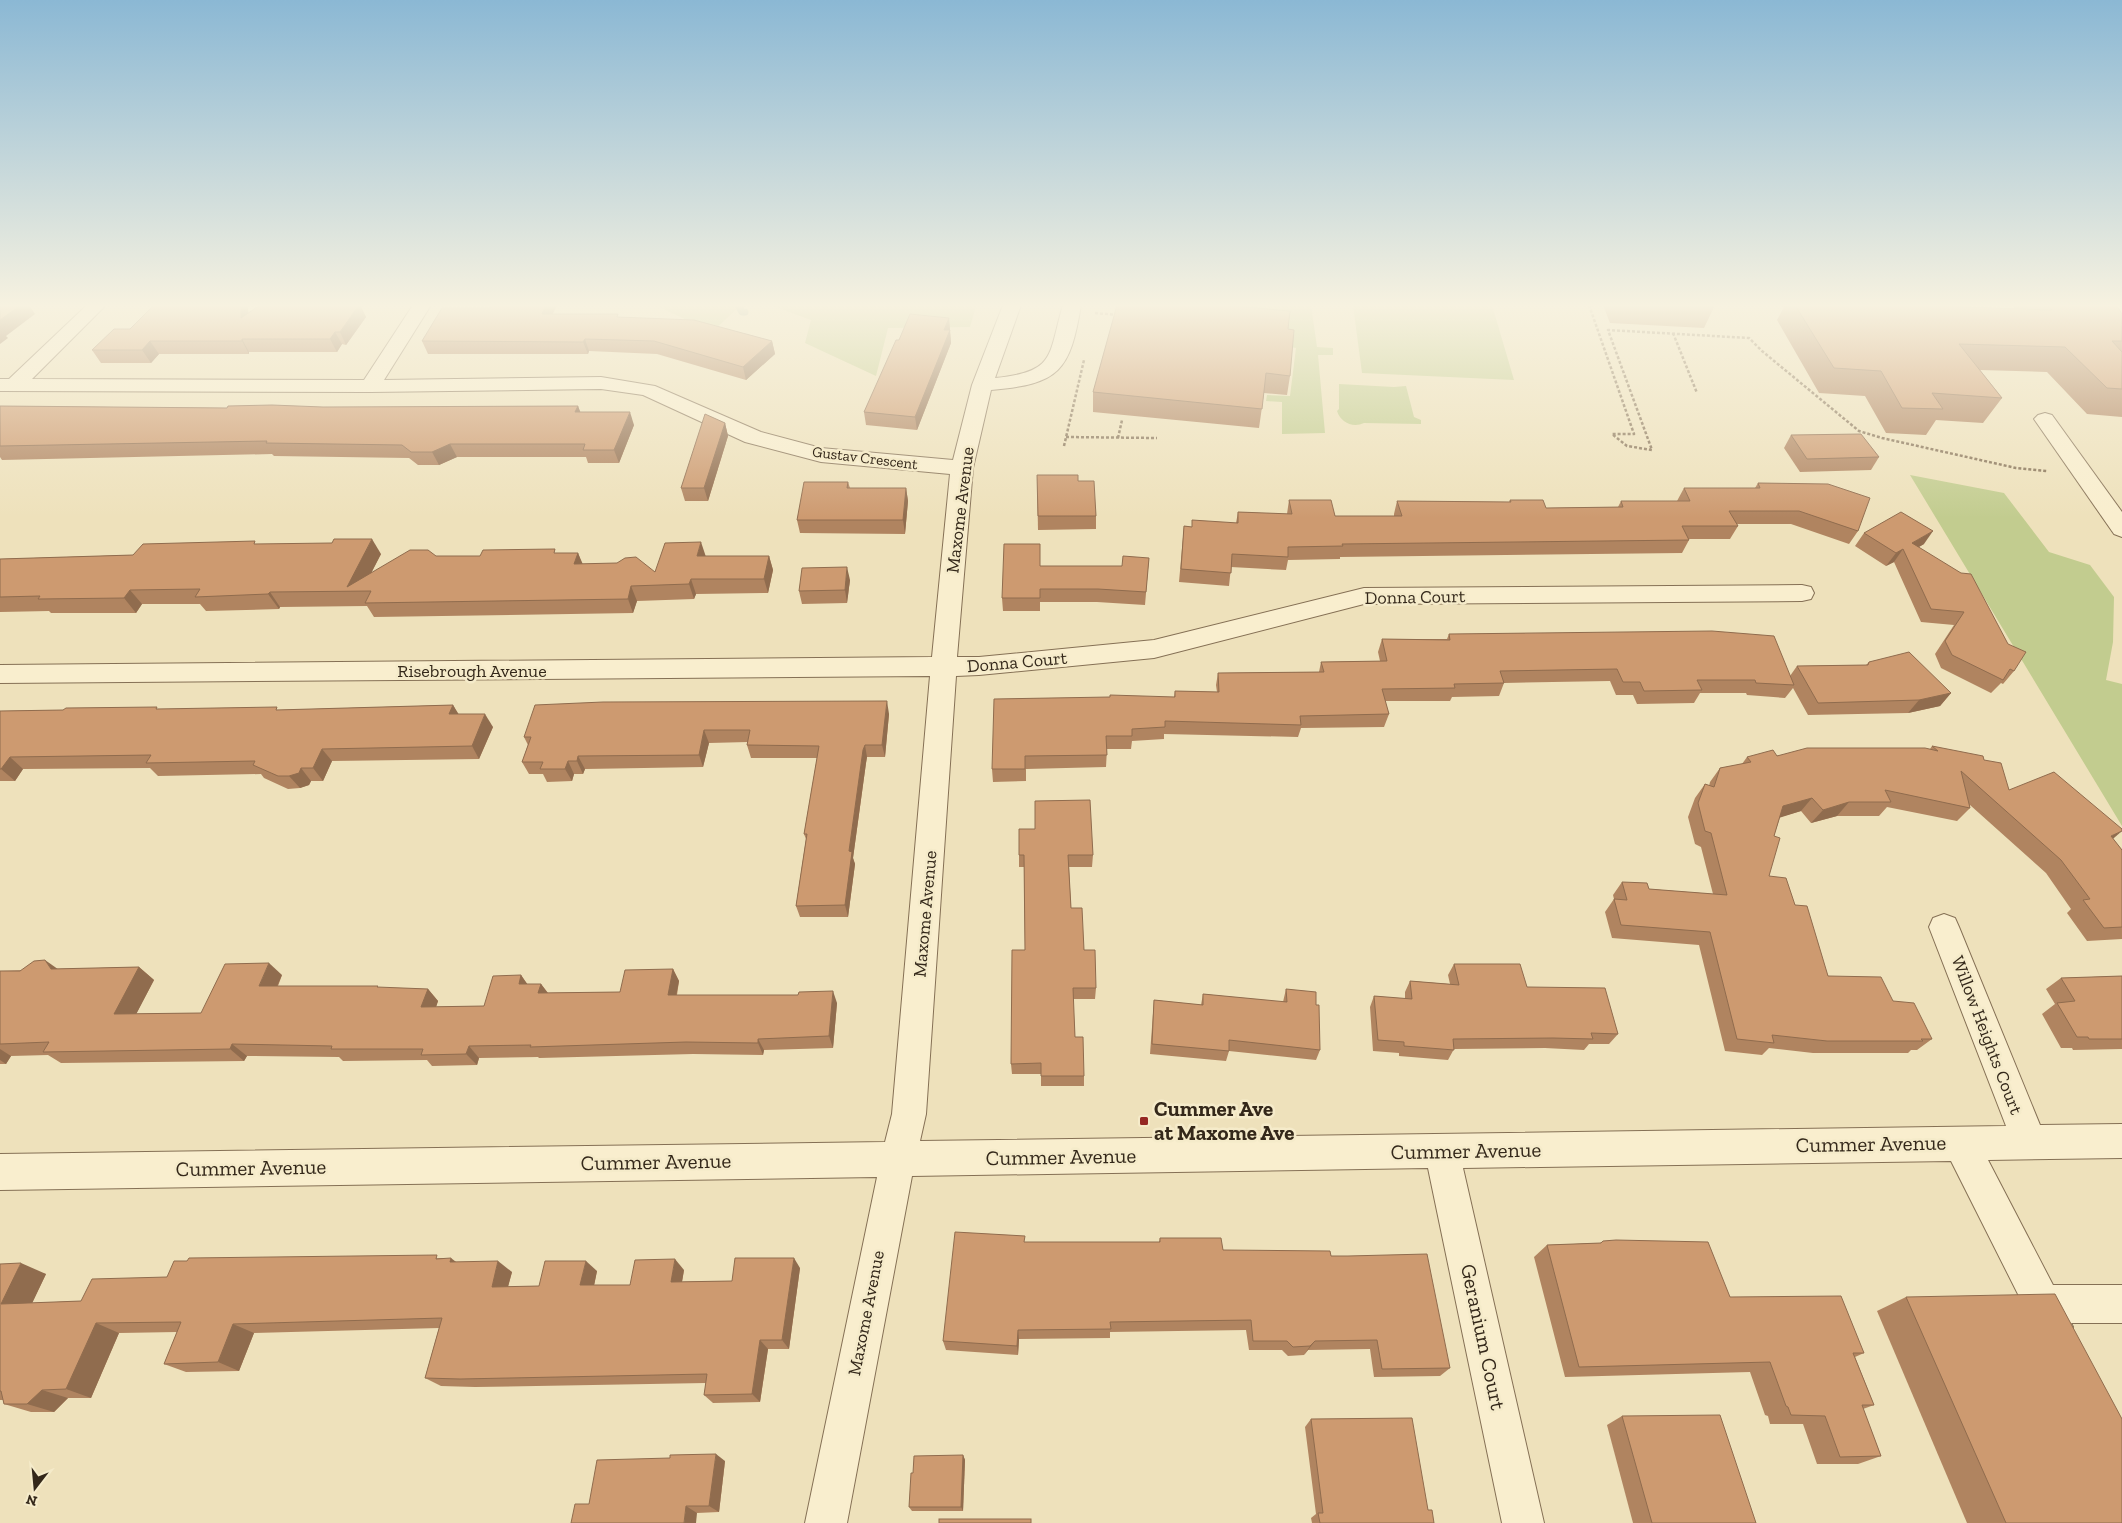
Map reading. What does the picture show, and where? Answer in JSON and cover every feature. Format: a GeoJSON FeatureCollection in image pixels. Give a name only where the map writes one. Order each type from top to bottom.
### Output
{"type":"FeatureCollection","features":[{"type":"Feature","properties":{"kind":"street"},"geometry":{"type":"LineString","coordinates":[[6,386],[17,376]]}},
{"type":"Feature","properties":{"kind":"street"},"geometry":{"type":"LineString","coordinates":[[370,386],[376,376]]}},
{"type":"Feature","properties":{"kind":"street","name":"Maxome Avenue"},"geometry":{"type":"LineString","coordinates":[[826,1523],[887,1208],[909,1114],[946,635],[962,468],[985,376]]}},
{"type":"Feature","properties":{"kind":"street"},"geometry":{"type":"LineString","coordinates":[[982,385],[1020,381],[1033,376]]}},
{"type":"Feature","properties":{"kind":"street","name":"Gustav Crescent"},"geometry":{"type":"LineString","coordinates":[[6,386],[370,386],[601,383],[648,390],[753,436],[821,455],[962,468]]}},
{"type":"Feature","properties":{"kind":"street"},"geometry":{"type":"LineString","coordinates":[[2045,419],[2122,529]]}},
{"type":"Feature","properties":{"kind":"street","name":"Donna Court"},"geometry":{"type":"LineString","coordinates":[[945,667],[979,666],[1154,649],[1364,596],[1802,593]]}},
{"type":"Feature","properties":{"kind":"street","name":"Risebrough Avenue"},"geometry":{"type":"LineString","coordinates":[[0,674],[945,667]]}},
{"type":"Feature","properties":{"kind":"street","name":"Willow Heights Court"},"geometry":{"type":"LineString","coordinates":[[1944,927],[2030,1143]]}},
{"type":"Feature","properties":{"kind":"street","name":"Cummer Avenue"},"geometry":{"type":"LineString","coordinates":[[0,1172],[2122,1141]]}},
{"type":"Feature","properties":{"kind":"street"},"geometry":{"type":"LineString","coordinates":[[1961,1143],[2069,1356]]}},
{"type":"Feature","properties":{"kind":"street","name":"Geranium Court"},"geometry":{"type":"LineString","coordinates":[[1442,1151],[1523,1523]]}},
{"type":"Feature","properties":{"kind":"street"},"geometry":{"type":"LineString","coordinates":[[2042,1304],[2122,1304]]}},
{"type":"Feature","properties":{"kind":"path"},"geometry":{"type":"LineString","coordinates":[[1064,446],[1080,376]]}},
{"type":"Feature","properties":{"kind":"path"},"geometry":{"type":"LineString","coordinates":[[1614,376],[1634,434],[1612,434],[1627,446],[1652,450],[1625,376]]}},
{"type":"Feature","properties":{"kind":"path"},"geometry":{"type":"LineString","coordinates":[[1690,376],[1696,393]]}},
{"type":"Feature","properties":{"kind":"path"},"geometry":{"type":"LineString","coordinates":[[1792,376],[1859,431],[1882,438],[2016,468],[2047,471]]}},
{"type":"Feature","properties":{"kind":"path"},"geometry":{"type":"LineString","coordinates":[[1118,438],[1122,420]]}},
{"type":"Feature","properties":{"kind":"path"},"geometry":{"type":"LineString","coordinates":[[1066,437],[1157,438]]}},
{"type":"Feature","properties":{"kind":"green space"},"geometry":{"type":"Polygon","coordinates":[[[1292,376],[1320,376],[1325,433],[1282,434],[1282,402],[1266,401],[1267,395],[1290,396],[1292,376]]]}},
{"type":"Feature","properties":{"kind":"green space"},"geometry":{"type":"Polygon","coordinates":[[[1429,376],[1513,376],[1514,380],[1429,376]]]}},
{"type":"Feature","properties":{"kind":"green space"},"geometry":{"type":"Polygon","coordinates":[[[1339,384],[1406,386],[1414,417],[1421,420],[1421,424],[1364,423],[1352,425],[1341,419],[1337,411],[1339,409],[1339,384]]]}},
{"type":"Feature","properties":{"kind":"green space"},"geometry":{"type":"Polygon","coordinates":[[[1910,475],[2004,493],[2049,552],[2090,565],[2114,597],[2113,642],[2106,680],[2122,684],[2122,826],[1910,475]]]}},
{"type":"Feature","properties":{"kind":"building"},"geometry":{"type":"Polygon","coordinates":[[[880,376],[931,376],[915,417],[864,412],[880,376]]]}},
{"type":"Feature","properties":{"kind":"building"},"geometry":{"type":"Polygon","coordinates":[[[1097,376],[1266,376],[1262,409],[1093,392],[1097,376]]]}},
{"type":"Feature","properties":{"kind":"building"},"geometry":{"type":"Polygon","coordinates":[[[1884,376],[1985,376],[2002,398],[1932,393],[1943,409],[1902,408],[1884,376]]]}},
{"type":"Feature","properties":{"kind":"building"},"geometry":{"type":"Polygon","coordinates":[[[2095,376],[2122,376],[2122,389],[2107,388],[2095,376]]]}},
{"type":"Feature","properties":{"kind":"building"},"geometry":{"type":"Polygon","coordinates":[[[0,406],[227,408],[228,406],[323,407],[578,406],[575,412],[630,412],[614,450],[583,450],[585,444],[450,444],[432,452],[411,452],[402,445],[266,443],[267,441],[0,446],[0,406]]]}},
{"type":"Feature","properties":{"kind":"building"},"geometry":{"type":"Polygon","coordinates":[[[705,414],[725,423],[704,488],[681,488],[705,414]]]}},
{"type":"Feature","properties":{"kind":"building"},"geometry":{"type":"Polygon","coordinates":[[[1861,434],[1879,457],[1807,459],[1791,435],[1861,434]]]}},
{"type":"Feature","properties":{"kind":"building"},"geometry":{"type":"Polygon","coordinates":[[[1037,475],[1078,475],[1078,481],[1094,481],[1096,516],[1038,516],[1037,475]]]}},
{"type":"Feature","properties":{"kind":"building"},"geometry":{"type":"Polygon","coordinates":[[[804,482],[848,482],[847,488],[906,488],[903,520],[797,520],[804,482]]]}},
{"type":"Feature","properties":{"kind":"building"},"geometry":{"type":"Polygon","coordinates":[[[1758,483],[1828,484],[1870,498],[1858,531],[1799,511],[1729,511],[1738,526],[1682,526],[1689,540],[1342,544],[1343,546],[1288,547],[1288,557],[1232,554],[1231,573],[1181,569],[1184,526],[1192,527],[1192,520],[1238,523],[1238,512],[1292,514],[1289,500],[1331,500],[1335,516],[1402,516],[1397,501],[1511,502],[1510,500],[1543,500],[1546,508],[1623,507],[1621,501],[1690,501],[1684,488],[1760,488],[1758,483]]]}},
{"type":"Feature","properties":{"kind":"building"},"geometry":{"type":"Polygon","coordinates":[[[1901,512],[1933,531],[1912,543],[1961,573],[1971,574],[2008,644],[2026,652],[2014,671],[2010,669],[2003,680],[1952,655],[1945,641],[1964,612],[1931,609],[1903,549],[1896,553],[1864,533],[1901,512]]]}},
{"type":"Feature","properties":{"kind":"building"},"geometry":{"type":"Polygon","coordinates":[[[334,539],[372,539],[347,587],[410,550],[428,550],[436,556],[480,556],[483,550],[555,549],[554,553],[578,553],[574,564],[617,563],[625,558],[636,557],[655,572],[665,543],[701,542],[697,556],[769,556],[764,579],[691,579],[689,584],[631,586],[628,599],[365,603],[371,591],[270,592],[268,594],[195,597],[200,589],[130,590],[124,598],[38,599],[40,596],[0,597],[0,559],[133,555],[143,544],[255,541],[254,544],[332,543],[334,539]]]}},
{"type":"Feature","properties":{"kind":"building"},"geometry":{"type":"Polygon","coordinates":[[[1004,544],[1040,544],[1040,566],[1122,566],[1123,556],[1149,558],[1146,592],[1098,589],[1040,589],[1040,598],[1002,598],[1004,544]]]}},
{"type":"Feature","properties":{"kind":"building"},"geometry":{"type":"Polygon","coordinates":[[[847,567],[845,590],[799,591],[802,568],[847,567]]]}},
{"type":"Feature","properties":{"kind":"building"},"geometry":{"type":"Polygon","coordinates":[[[1712,631],[1774,636],[1794,685],[1756,683],[1755,680],[1697,680],[1702,690],[1644,691],[1640,682],[1623,682],[1617,669],[1500,671],[1504,683],[1454,684],[1455,688],[1382,689],[1389,714],[1300,716],[1301,725],[1165,721],[1165,727],[1132,729],[1132,736],[1106,736],[1107,755],[1025,756],[1025,769],[992,769],[994,699],[1110,697],[1110,695],[1175,697],[1175,691],[1219,692],[1218,673],[1324,672],[1321,662],[1387,661],[1382,639],[1450,640],[1449,634],[1712,631]]]}},
{"type":"Feature","properties":{"kind":"building"},"geometry":{"type":"Polygon","coordinates":[[[1909,652],[1951,693],[1919,700],[1818,703],[1797,666],[1868,665],[1869,662],[1909,652]]]}},
{"type":"Feature","properties":{"kind":"building"},"geometry":{"type":"Polygon","coordinates":[[[887,701],[882,745],[865,745],[863,750],[849,851],[852,852],[845,905],[796,906],[807,834],[804,834],[819,746],[747,745],[750,730],[704,730],[699,755],[578,756],[577,761],[568,761],[565,769],[540,769],[543,762],[522,762],[531,737],[524,737],[535,705],[603,702],[887,701]]]}},
{"type":"Feature","properties":{"kind":"building"},"geometry":{"type":"Polygon","coordinates":[[[453,705],[449,714],[485,714],[472,746],[322,749],[313,768],[301,768],[299,773],[289,776],[278,776],[253,765],[255,761],[146,763],[151,755],[10,757],[0,769],[0,711],[157,707],[156,709],[277,707],[276,710],[453,705]]]}},
{"type":"Feature","properties":{"kind":"building"},"geometry":{"type":"Polygon","coordinates":[[[1932,746],[1983,756],[1984,760],[2001,763],[2009,790],[2054,772],[2122,829],[2122,831],[2111,836],[2122,850],[2122,927],[2104,928],[2083,900],[2090,899],[2061,860],[1961,771],[1970,808],[1885,790],[1891,802],[1849,802],[1823,810],[1812,798],[1783,806],[1774,836],[1780,838],[1769,876],[1786,878],[1795,905],[1807,906],[1828,976],[1881,977],[1893,1001],[1914,1003],[1932,1039],[1921,1039],[1923,1041],[1827,1041],[1772,1035],[1774,1043],[1737,1039],[1710,932],[1621,925],[1614,899],[1627,900],[1622,882],[1647,883],[1649,889],[1727,895],[1711,833],[1705,831],[1698,803],[1705,784],[1714,787],[1720,768],[1751,762],[1747,757],[1773,750],[1777,756],[1807,748],[1925,748],[1938,751],[1932,746]]]}},
{"type":"Feature","properties":{"kind":"building"},"geometry":{"type":"Polygon","coordinates":[[[1090,800],[1093,855],[1068,855],[1071,908],[1082,908],[1084,950],[1095,950],[1096,988],[1073,988],[1075,1037],[1083,1037],[1084,1076],[1041,1076],[1041,1063],[1011,1064],[1012,950],[1025,950],[1024,855],[1019,855],[1019,829],[1035,829],[1035,801],[1090,800]]]}},
{"type":"Feature","properties":{"kind":"building"},"geometry":{"type":"Polygon","coordinates":[[[45,960],[51,969],[139,967],[114,1014],[201,1013],[225,964],[269,963],[259,986],[378,986],[428,989],[421,1007],[484,1006],[493,976],[521,975],[519,984],[541,984],[538,993],[620,992],[625,970],[673,969],[668,995],[798,995],[799,992],[833,991],[829,1036],[758,1039],[758,1043],[686,1042],[530,1047],[531,1045],[469,1046],[466,1054],[421,1055],[423,1049],[331,1049],[332,1046],[232,1044],[230,1049],[43,1052],[49,1042],[0,1044],[0,971],[20,971],[34,961],[45,960]]]}},
{"type":"Feature","properties":{"kind":"building"},"geometry":{"type":"Polygon","coordinates":[[[1454,964],[1520,964],[1527,987],[1605,988],[1618,1034],[1591,1033],[1593,1039],[1453,1039],[1454,1050],[1404,1046],[1404,1042],[1378,1040],[1374,996],[1412,999],[1410,981],[1459,985],[1454,964]]]}},
{"type":"Feature","properties":{"kind":"building"},"geometry":{"type":"Polygon","coordinates":[[[2122,976],[2122,1039],[2077,1037],[2057,1003],[2075,1001],[2061,978],[2122,976]]]}},
{"type":"Feature","properties":{"kind":"building"},"geometry":{"type":"Polygon","coordinates":[[[1286,989],[1316,992],[1316,1005],[1319,1005],[1320,1050],[1229,1040],[1229,1051],[1152,1044],[1154,1000],[1203,1005],[1203,994],[1287,1002],[1286,989]]]}},
{"type":"Feature","properties":{"kind":"building"},"geometry":{"type":"Polygon","coordinates":[[[955,1232],[1025,1236],[1024,1242],[1160,1242],[1160,1238],[1221,1238],[1223,1250],[1330,1251],[1331,1256],[1427,1254],[1450,1368],[1382,1369],[1377,1340],[1315,1341],[1310,1346],[1293,1347],[1287,1341],[1253,1341],[1251,1320],[1110,1322],[1111,1329],[1018,1330],[1017,1346],[943,1341],[955,1232]]]}},
{"type":"Feature","properties":{"kind":"building"},"geometry":{"type":"Polygon","coordinates":[[[1603,1241],[1708,1242],[1730,1297],[1841,1296],[1864,1353],[1853,1353],[1874,1405],[1862,1405],[1881,1456],[1840,1457],[1825,1416],[1791,1415],[1770,1362],[1579,1367],[1547,1245],[1601,1243],[1603,1241]]]}},
{"type":"Feature","properties":{"kind":"building"},"geometry":{"type":"Polygon","coordinates":[[[437,1255],[436,1259],[451,1258],[450,1262],[498,1261],[492,1287],[539,1286],[545,1261],[586,1261],[580,1285],[630,1285],[635,1260],[675,1259],[671,1282],[732,1281],[735,1258],[794,1258],[782,1340],[760,1340],[752,1394],[704,1395],[707,1374],[425,1378],[442,1318],[233,1324],[218,1362],[164,1364],[181,1322],[96,1323],[66,1389],[42,1390],[27,1404],[4,1404],[0,1391],[0,1264],[21,1263],[1,1304],[81,1301],[92,1279],[167,1277],[174,1261],[187,1261],[189,1258],[437,1255]]]}},
{"type":"Feature","properties":{"kind":"building"},"geometry":{"type":"Polygon","coordinates":[[[2055,1294],[2122,1419],[2122,1523],[2006,1523],[1906,1297],[2055,1294]]]}},
{"type":"Feature","properties":{"kind":"building"},"geometry":{"type":"Polygon","coordinates":[[[1720,1415],[1756,1523],[1652,1523],[1622,1416],[1720,1415]]]}},
{"type":"Feature","properties":{"kind":"building"},"geometry":{"type":"Polygon","coordinates":[[[1412,1418],[1428,1510],[1432,1510],[1434,1523],[1320,1523],[1318,1513],[1323,1513],[1311,1419],[1412,1418]]]}},
{"type":"Feature","properties":{"kind":"building"},"geometry":{"type":"Polygon","coordinates":[[[716,1454],[709,1506],[686,1506],[684,1523],[571,1523],[575,1504],[589,1504],[597,1460],[670,1458],[670,1455],[716,1454]]]}},
{"type":"Feature","properties":{"kind":"building"},"geometry":{"type":"Polygon","coordinates":[[[963,1455],[961,1507],[909,1507],[914,1456],[963,1455]]]}},
{"type":"Feature","properties":{"kind":"building"},"geometry":{"type":"Polygon","coordinates":[[[939,1519],[1031,1519],[1031,1523],[939,1523],[939,1519]]]}},
{"type":"Feature","properties":{"kind":"place","name":"Cummer Ave at Maxome Ave"},"geometry":{"type":"Point","coordinates":[1144,1121]}}]}
